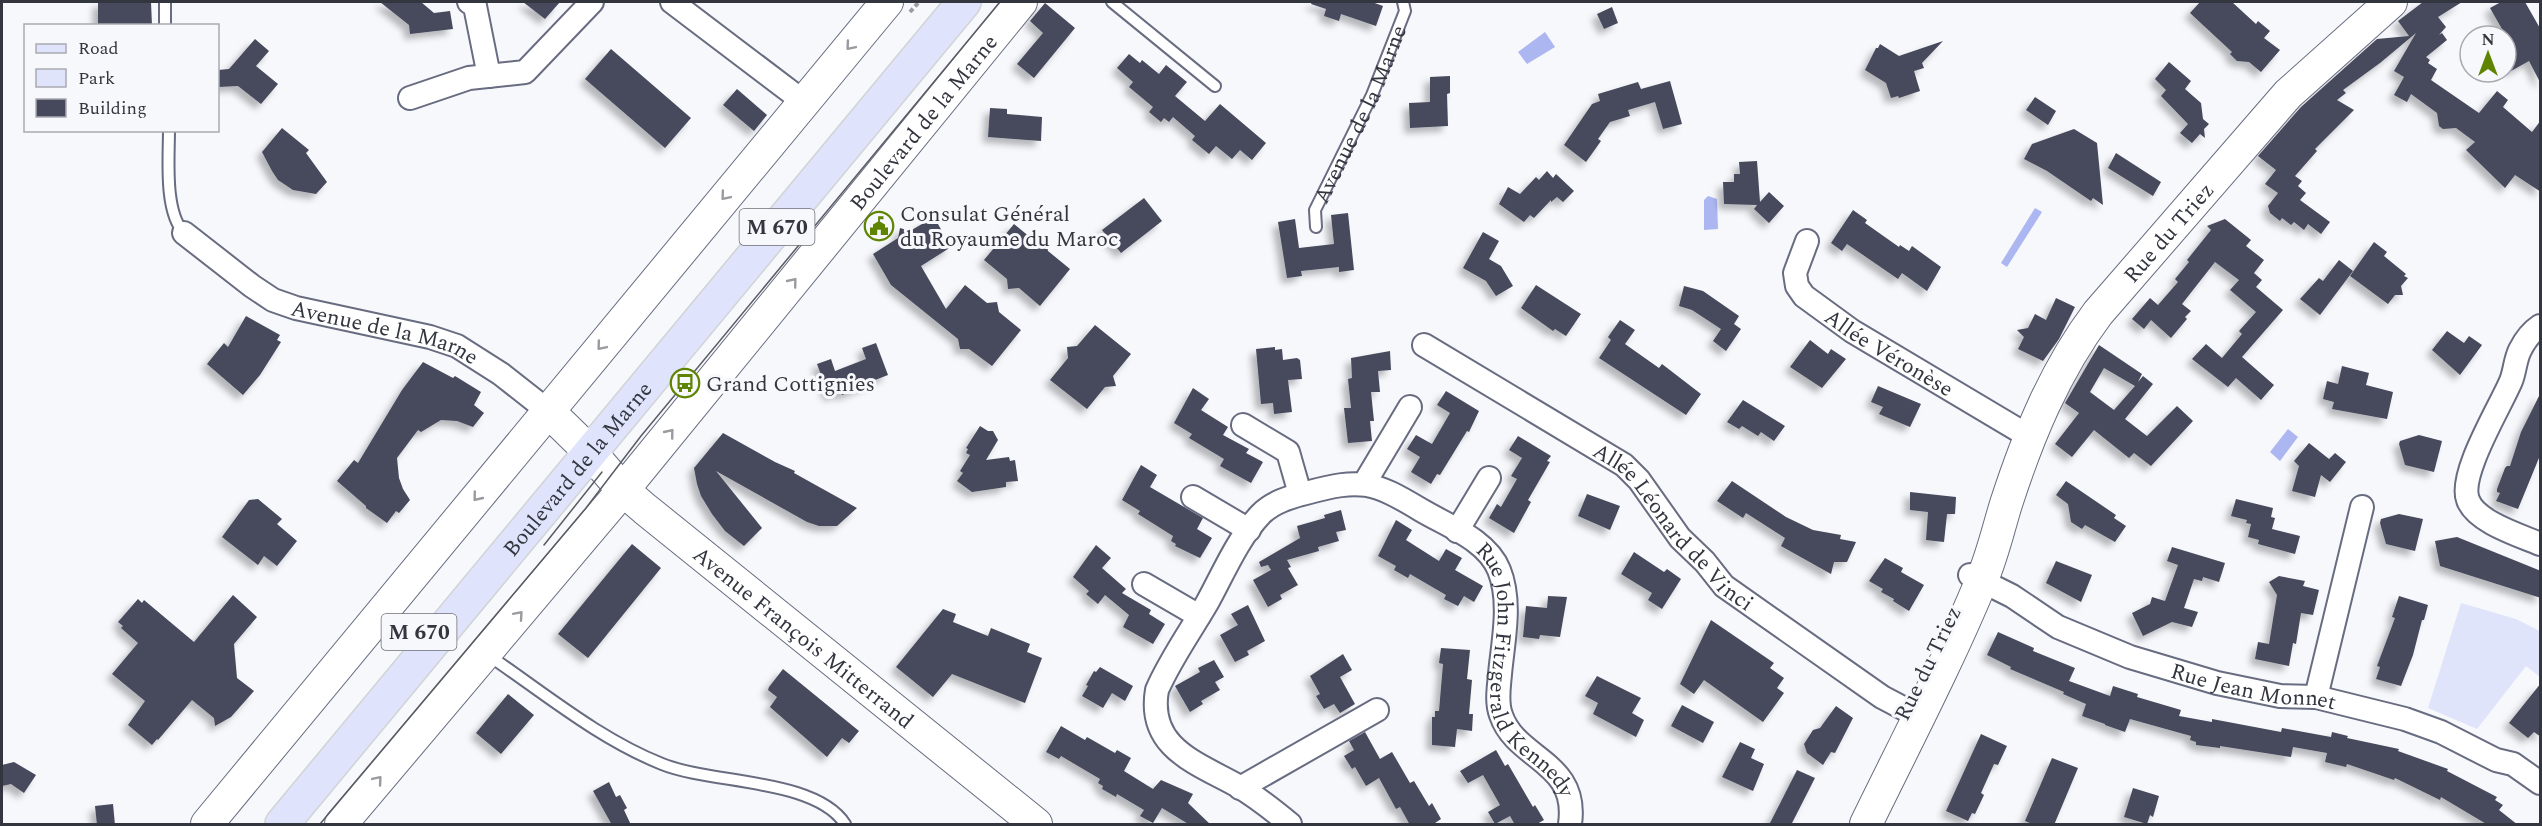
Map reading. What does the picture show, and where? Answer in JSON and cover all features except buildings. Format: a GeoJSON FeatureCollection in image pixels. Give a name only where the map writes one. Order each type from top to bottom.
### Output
{"type":"FeatureCollection","features":[{"type":"Feature","properties":{"kind":"main road","name":"Boulevard de la Marne"},"geometry":{"type":"LineString","coordinates":[[282,825],[941,2]]}},
{"type":"Feature","properties":{"kind":"main road","name":"Boulevard de la Marne"},"geometry":{"type":"LineString","coordinates":[[260,825],[964,2]]}},
{"type":"Feature","properties":{"kind":"street"},"geometry":{"type":"LineString","coordinates":[[469,2],[475,6],[489,76]]}},
{"type":"Feature","properties":{"kind":"street"},"geometry":{"type":"LineString","coordinates":[[410,98],[469,78],[525,72],[592,2]]}},
{"type":"Feature","properties":{"kind":"street"},"geometry":{"type":"LineString","coordinates":[[672,2],[804,102]]}},
{"type":"Feature","properties":{"kind":"street"},"geometry":{"type":"LineString","coordinates":[[207,825],[887,2]]}},
{"type":"Feature","properties":{"kind":"street","name":"Boulevard de la Marne"},"geometry":{"type":"LineString","coordinates":[[341,825],[623,490],[1021,2]]}},
{"type":"Feature","properties":{"kind":"street","name":"Rue du Triez"},"geometry":{"type":"LineString","coordinates":[[1850,825],[1911,713],[1976,578],[2030,437],[2067,357],[2098,313],[2288,94],[2391,2]]}},
{"type":"Feature","properties":{"kind":"street","name":"Avenue de la Marne"},"geometry":{"type":"LineString","coordinates":[[184,233],[273,300],[297,308],[430,337],[457,346],[501,374],[548,411],[584,446]]}},
{"type":"Feature","properties":{"kind":"street","name":"Allée Véronèse"},"geometry":{"type":"LineString","coordinates":[[1807,241],[1795,273],[1797,286],[1804,296],[1852,331],[2030,437]]}},
{"type":"Feature","properties":{"kind":"street"},"geometry":{"type":"LineString","coordinates":[[2541,326],[2529,336],[2520,350],[2510,382],[2486,433],[2466,484],[2468,502],[2478,515],[2541,544]]}},
{"type":"Feature","properties":{"kind":"street","name":"Allée Léonard de Vinci"},"geometry":{"type":"LineString","coordinates":[[1424,345],[1624,465],[1639,480],[1680,538],[1705,562],[1724,586],[1882,697],[1911,713]]}},
{"type":"Feature","properties":{"kind":"street"},"geometry":{"type":"LineString","coordinates":[[1364,484],[1410,407]]}},
{"type":"Feature","properties":{"kind":"street"},"geometry":{"type":"LineString","coordinates":[[1243,425],[1288,452],[1300,494]]}},
{"type":"Feature","properties":{"kind":"street"},"geometry":{"type":"LineString","coordinates":[[522,443],[584,446],[645,463]]}},
{"type":"Feature","properties":{"kind":"street","name":"Avenue François Mitterrand"},"geometry":{"type":"LineString","coordinates":[[584,446],[623,490],[1036,825]]}},
{"type":"Feature","properties":{"kind":"street","name":"Rue John Fitzgerald Kennedy"},"geometry":{"type":"LineString","coordinates":[[1457,531],[1490,478]]}},
{"type":"Feature","properties":{"kind":"street","name":"Rue John Fitzgerald Kennedy"},"geometry":{"type":"LineString","coordinates":[[1283,823],[1240,788],[1173,748],[1160,729],[1157,720],[1155,710],[1157,690],[1249,530],[1269,507],[1300,494],[1344,483],[1364,484],[1394,494],[1488,552],[1499,570],[1504,591],[1505,613],[1498,695],[1501,715],[1511,732],[1553,769],[1564,785],[1571,807],[1570,825]]}},
{"type":"Feature","properties":{"kind":"street"},"geometry":{"type":"LineString","coordinates":[[1193,497],[1249,530]]}},
{"type":"Feature","properties":{"kind":"street"},"geometry":{"type":"LineString","coordinates":[[2316,697],[2362,507]]}},
{"type":"Feature","properties":{"kind":"street","name":"Rue Jean Monnet"},"geometry":{"type":"LineString","coordinates":[[1976,578],[2012,596],[2058,627],[2146,662],[2240,688],[2280,696],[2316,697],[2377,711],[2441,732],[2496,760],[2519,767],[2541,783]]}},
{"type":"Feature","properties":{"kind":"street"},"geometry":{"type":"LineString","coordinates":[[1144,584],[1199,616]]}},
{"type":"Feature","properties":{"kind":"street"},"geometry":{"type":"LineString","coordinates":[[1240,788],[1377,710]]}},
{"type":"Feature","properties":{"kind":"street","name":"Rue du Triez"},"geometry":{"type":"LineString","coordinates":[[1866,825],[1911,713]]}},
{"type":"Feature","properties":{"kind":"lane"},"geometry":{"type":"LineString","coordinates":[[165,2],[165,24]]}},
{"type":"Feature","properties":{"kind":"lane"},"geometry":{"type":"LineString","coordinates":[[1112,2],[1215,86]]}},
{"type":"Feature","properties":{"kind":"lane","name":"Avenue de la Marne"},"geometry":{"type":"LineString","coordinates":[[1316,227],[1315,210],[1372,95],[1405,11],[1403,2]]}},
{"type":"Feature","properties":{"kind":"lane"},"geometry":{"type":"LineString","coordinates":[[169,132],[172,205],[174,218],[184,233]]}},
{"type":"Feature","properties":{"kind":"lane"},"geometry":{"type":"LineString","coordinates":[[486,653],[608,738],[663,765],[705,776],[783,788],[824,806],[846,825]]}},
{"type":"Feature","properties":{"kind":"green space"},"geometry":{"type":"Polygon","coordinates":[[[2461,603],[2516,619],[2540,631],[2540,677],[2526,666],[2477,729],[2428,708],[2461,603]]]}},
{"type":"Feature","properties":{"kind":"water"},"geometry":{"type":"Polygon","coordinates":[[[1545,32],[1555,47],[1527,64],[1518,52],[1545,32]]]}},
{"type":"Feature","properties":{"kind":"water"},"geometry":{"type":"Polygon","coordinates":[[[1708,196],[1717,199],[1718,229],[1704,230],[1704,200],[1708,196]]]}},
{"type":"Feature","properties":{"kind":"water"},"geometry":{"type":"Polygon","coordinates":[[[2035,208],[2042,212],[2007,267],[2001,263],[2035,208]]]}},
{"type":"Feature","properties":{"kind":"water"},"geometry":{"type":"Polygon","coordinates":[[[2288,429],[2298,437],[2280,461],[2270,452],[2288,429]]]}},
{"type":"Feature","properties":{"kind":"tram line"},"geometry":{"type":"LineString","coordinates":[[320,824],[586,508],[641,436],[1000,2]]}},
{"type":"Feature","properties":{"kind":"tram line"},"geometry":{"type":"LineString","coordinates":[[544,545],[602,472]]}},
{"type":"Feature","properties":{"kind":"place","name":"Consulat Général du Royaume du Maroc"},"geometry":{"type":"Point","coordinates":[879,226]}},
{"type":"Feature","properties":{"kind":"place","name":"Grand Cottignies"},"geometry":{"type":"Point","coordinates":[685,383]}}]}
